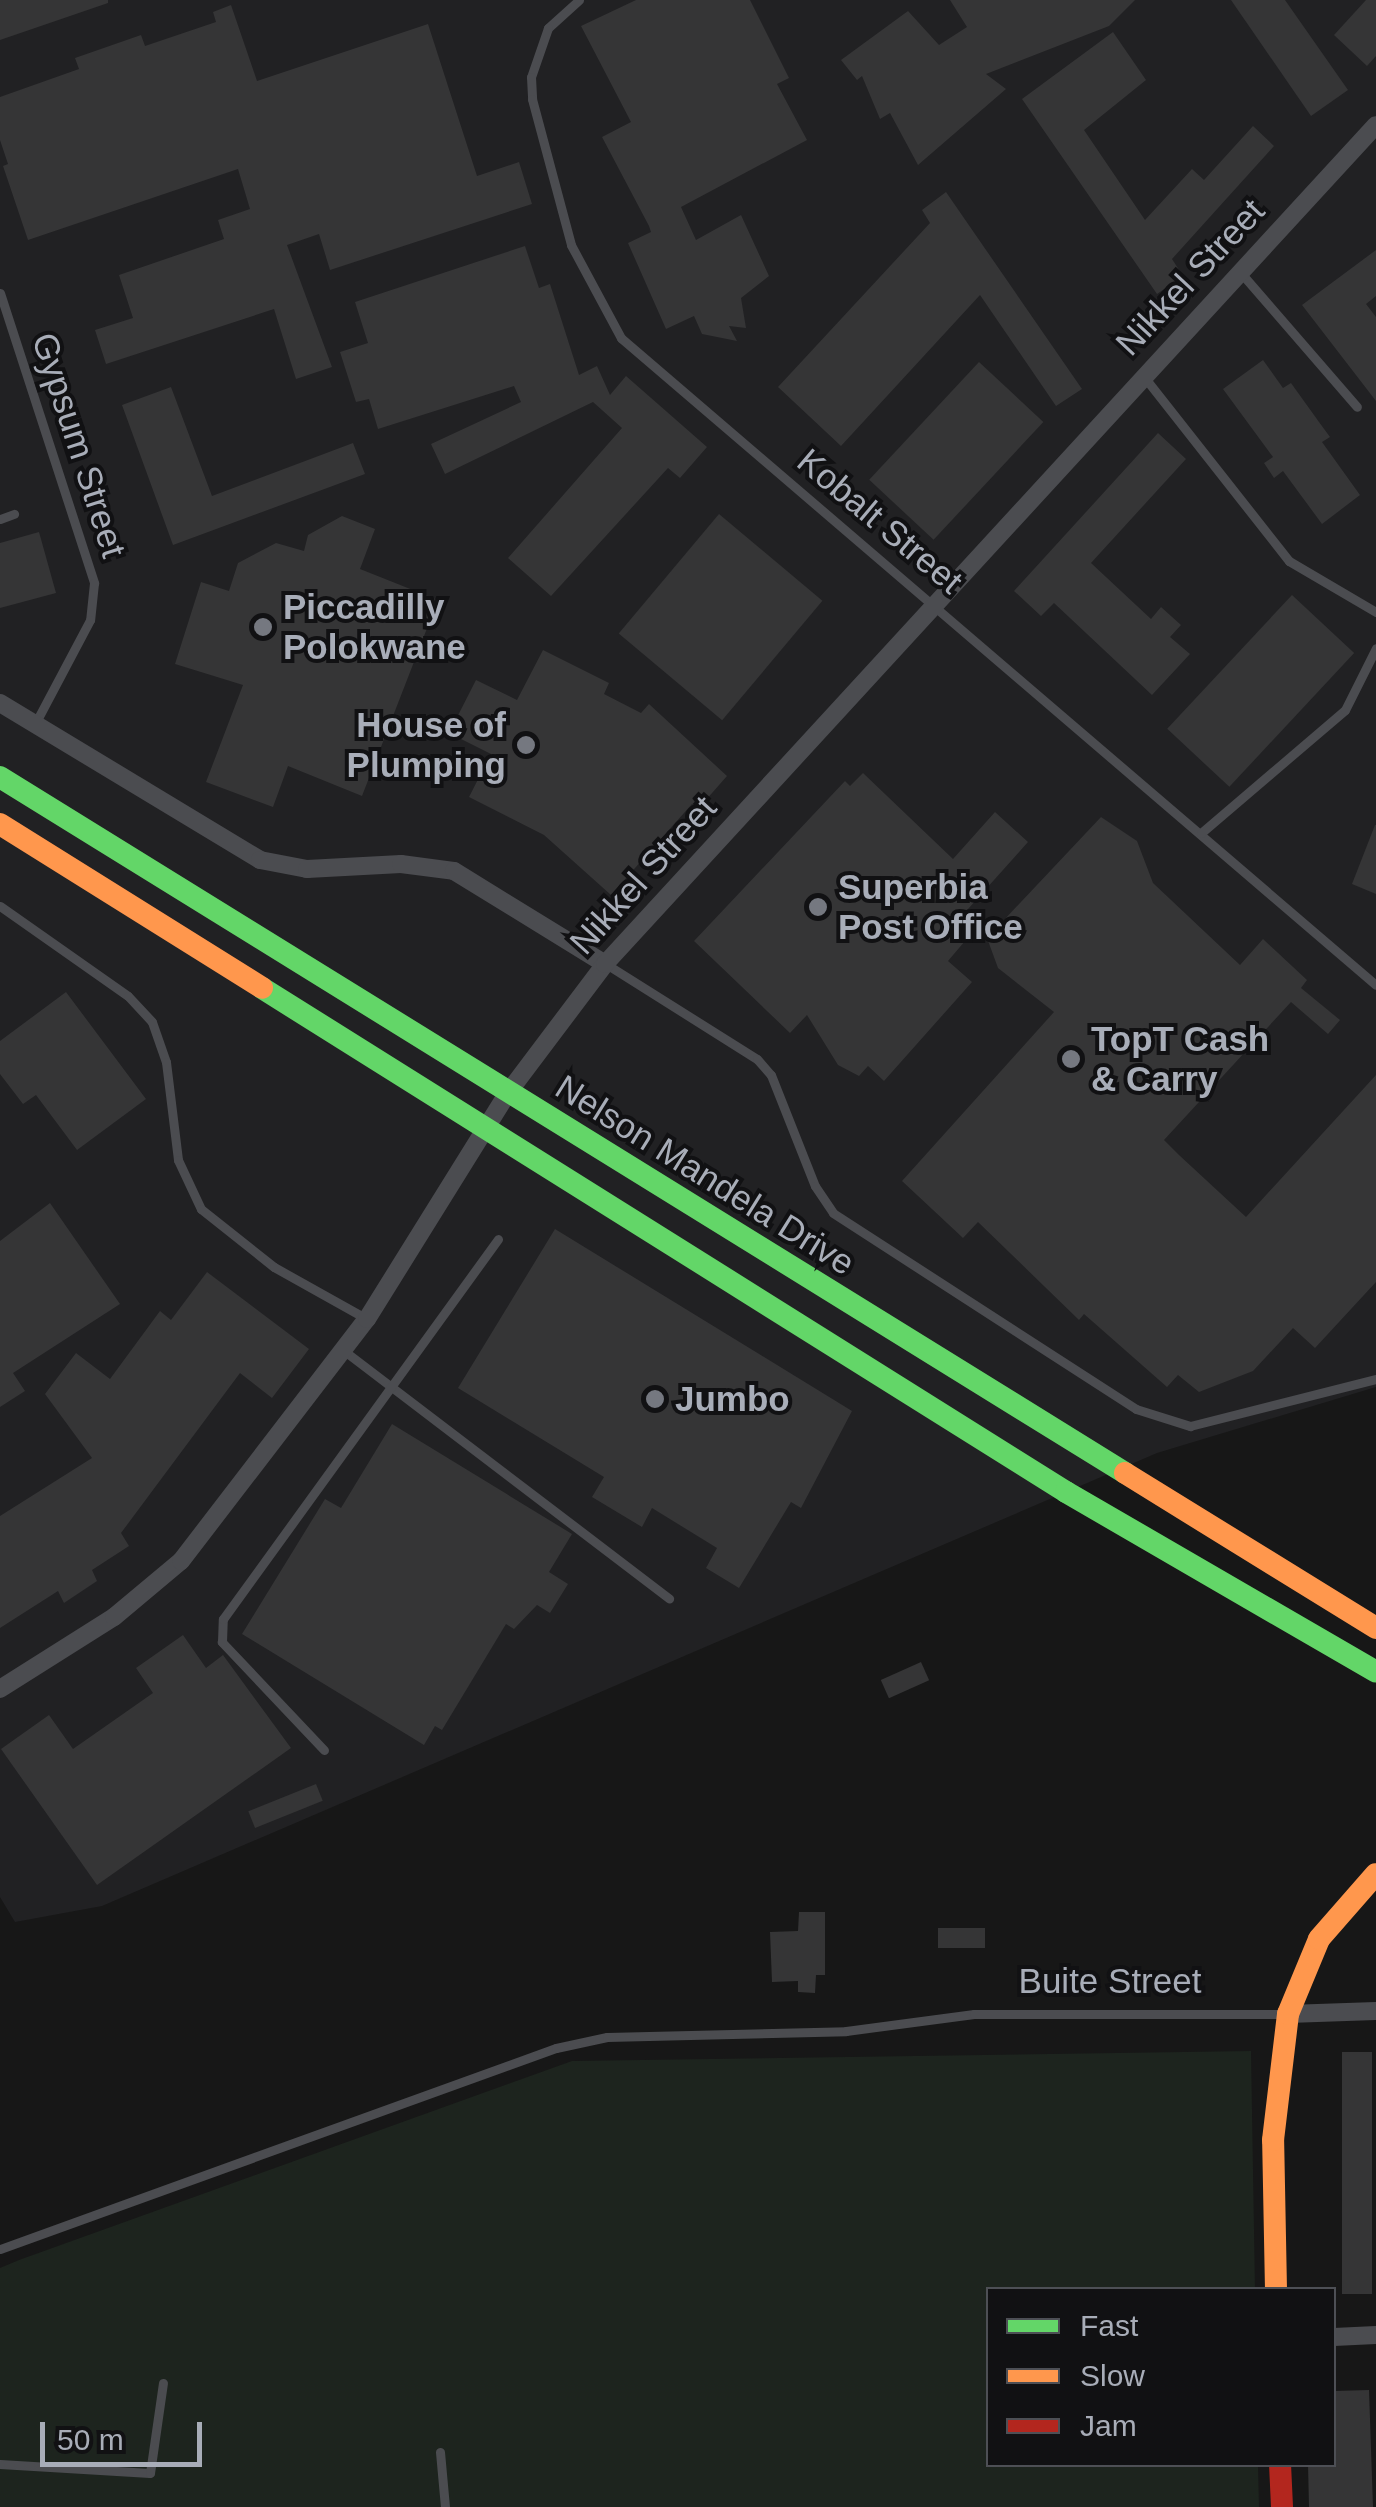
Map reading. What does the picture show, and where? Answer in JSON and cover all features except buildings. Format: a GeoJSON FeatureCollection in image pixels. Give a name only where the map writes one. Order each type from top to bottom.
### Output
{"type":"FeatureCollection","features":[{"type":"Feature","properties":{"kind":"main road","name":"Nelson Mandela Drive"},"geometry":{"type":"LineString","coordinates":[[0,778],[1376,1628]]}},
{"type":"Feature","properties":{"kind":"main road"},"geometry":{"type":"LineString","coordinates":[[0,824],[1298,1630],[1371,1669]]}},
{"type":"Feature","properties":{"kind":"main road"},"geometry":{"type":"LineString","coordinates":[[1276,2287],[1273,2140],[1288,2014],[1319,1939],[1376,1874]]}},
{"type":"Feature","properties":{"kind":"main road"},"geometry":{"type":"LineString","coordinates":[[1280,2467],[1282,2507]]}},
{"type":"Feature","properties":{"kind":"street","name":"Nikkel Street"},"geometry":{"type":"LineString","coordinates":[[0,1689],[114,1617],[181,1561],[367,1319],[507,1094],[605,964],[934,600],[1376,125]]}},
{"type":"Feature","properties":{"kind":"street","name":"Nelson Mandela Drive"},"geometry":{"type":"LineString","coordinates":[[0,703],[260,860],[307,869],[401,864],[454,872],[605,964]]}},
{"type":"Feature","properties":{"kind":"street","name":"Buite Street"},"geometry":{"type":"LineString","coordinates":[[1288,2014],[1376,2011]]}},
{"type":"Feature","properties":{"kind":"street"},"geometry":{"type":"LineString","coordinates":[[1336,2337],[1376,2336]]}},
{"type":"Feature","properties":{"kind":"lane","name":"Kobalt Street"},"geometry":{"type":"LineString","coordinates":[[574,3],[548,28],[531,77],[571,245],[588,287],[622,338],[934,600],[1376,985]]}},
{"type":"Feature","properties":{"kind":"lane"},"geometry":{"type":"LineString","coordinates":[[1239,271],[1357,407]]}},
{"type":"Feature","properties":{"kind":"lane","name":"Gypsum Street"},"geometry":{"type":"LineString","coordinates":[[0,293],[94,584],[90,620],[36,722]]}},
{"type":"Feature","properties":{"kind":"lane"},"geometry":{"type":"LineString","coordinates":[[1143,376],[1289,562],[1376,612]]}},
{"type":"Feature","properties":{"kind":"lane"},"geometry":{"type":"LineString","coordinates":[[0,518],[14,514]]}},
{"type":"Feature","properties":{"kind":"lane"},"geometry":{"type":"LineString","coordinates":[[1201,833],[1344,710],[1376,648]]}},
{"type":"Feature","properties":{"kind":"lane"},"geometry":{"type":"LineString","coordinates":[[0,906],[128,996],[152,1022],[166,1062],[178,1160],[202,1209],[274,1267],[367,1319]]}},
{"type":"Feature","properties":{"kind":"lane","name":"Nelson Mandela Drive"},"geometry":{"type":"LineString","coordinates":[[605,964],[757,1059],[771,1075],[815,1186],[833,1213],[1136,1410],[1190,1426],[1376,1379]]}},
{"type":"Feature","properties":{"kind":"lane"},"geometry":{"type":"LineString","coordinates":[[324,1750],[222,1642],[223,1619],[498,1239]]}},
{"type":"Feature","properties":{"kind":"lane"},"geometry":{"type":"LineString","coordinates":[[343,1350],[390,1391],[669,1598]]}},
{"type":"Feature","properties":{"kind":"lane","name":"Buite Street"},"geometry":{"type":"LineString","coordinates":[[0,2249],[556,2048],[607,2037],[846,2031],[974,2014],[1288,2014]]}},
{"type":"Feature","properties":{"kind":"lane"},"geometry":{"type":"LineString","coordinates":[[0,2464],[150,2473],[163,2383]]}},
{"type":"Feature","properties":{"kind":"lane"},"geometry":{"type":"LineString","coordinates":[[440,2452],[445,2507]]}},
{"type":"Feature","properties":{"kind":"shaded area"},"geometry":{"type":"Polygon","coordinates":[[[0,0],[1376,0],[1376,1387],[1157,1453],[102,1906],[15,1922],[0,1897],[0,0]]]}},
{"type":"Feature","properties":{"kind":"shaded area"},"geometry":{"type":"Polygon","coordinates":[[[1251,2051],[1255,2287],[986,2287],[986,2467],[1258,2467],[1259,2507],[0,2507],[0,2268],[572,2061],[1251,2051]]]}},
{"type":"Feature","properties":{"kind":"traffic: fast"},"geometry":{"type":"LineString","coordinates":[[0,777],[1125,1473]]}},
{"type":"Feature","properties":{"kind":"traffic: fast"},"geometry":{"type":"LineString","coordinates":[[262,988],[1066,1492],[1376,1672]]}},
{"type":"Feature","properties":{"kind":"traffic: slow"},"geometry":{"type":"LineString","coordinates":[[0,824],[262,988]]}},
{"type":"Feature","properties":{"kind":"traffic: slow"},"geometry":{"type":"LineString","coordinates":[[1125,1473],[1376,1628]]}},
{"type":"Feature","properties":{"kind":"traffic: slow"},"geometry":{"type":"LineString","coordinates":[[1276,2287],[1273,2140],[1288,2014],[1319,1939],[1376,1874]]}},
{"type":"Feature","properties":{"kind":"traffic: jam"},"geometry":{"type":"LineString","coordinates":[[1280,2467],[1282,2507]]}},
{"type":"Feature","properties":{"kind":"place","name":"Piccadilly Polokwane"},"geometry":{"type":"Point","coordinates":[263,627]}},
{"type":"Feature","properties":{"kind":"place","name":"House of Plumping"},"geometry":{"type":"Point","coordinates":[526,745]}},
{"type":"Feature","properties":{"kind":"place","name":"Superbia Post Office"},"geometry":{"type":"Point","coordinates":[818,907]}},
{"type":"Feature","properties":{"kind":"place","name":"TopT Cash & Carry"},"geometry":{"type":"Point","coordinates":[1071,1059]}},
{"type":"Feature","properties":{"kind":"place","name":"Jumbo"},"geometry":{"type":"Point","coordinates":[655,1399]}}]}
